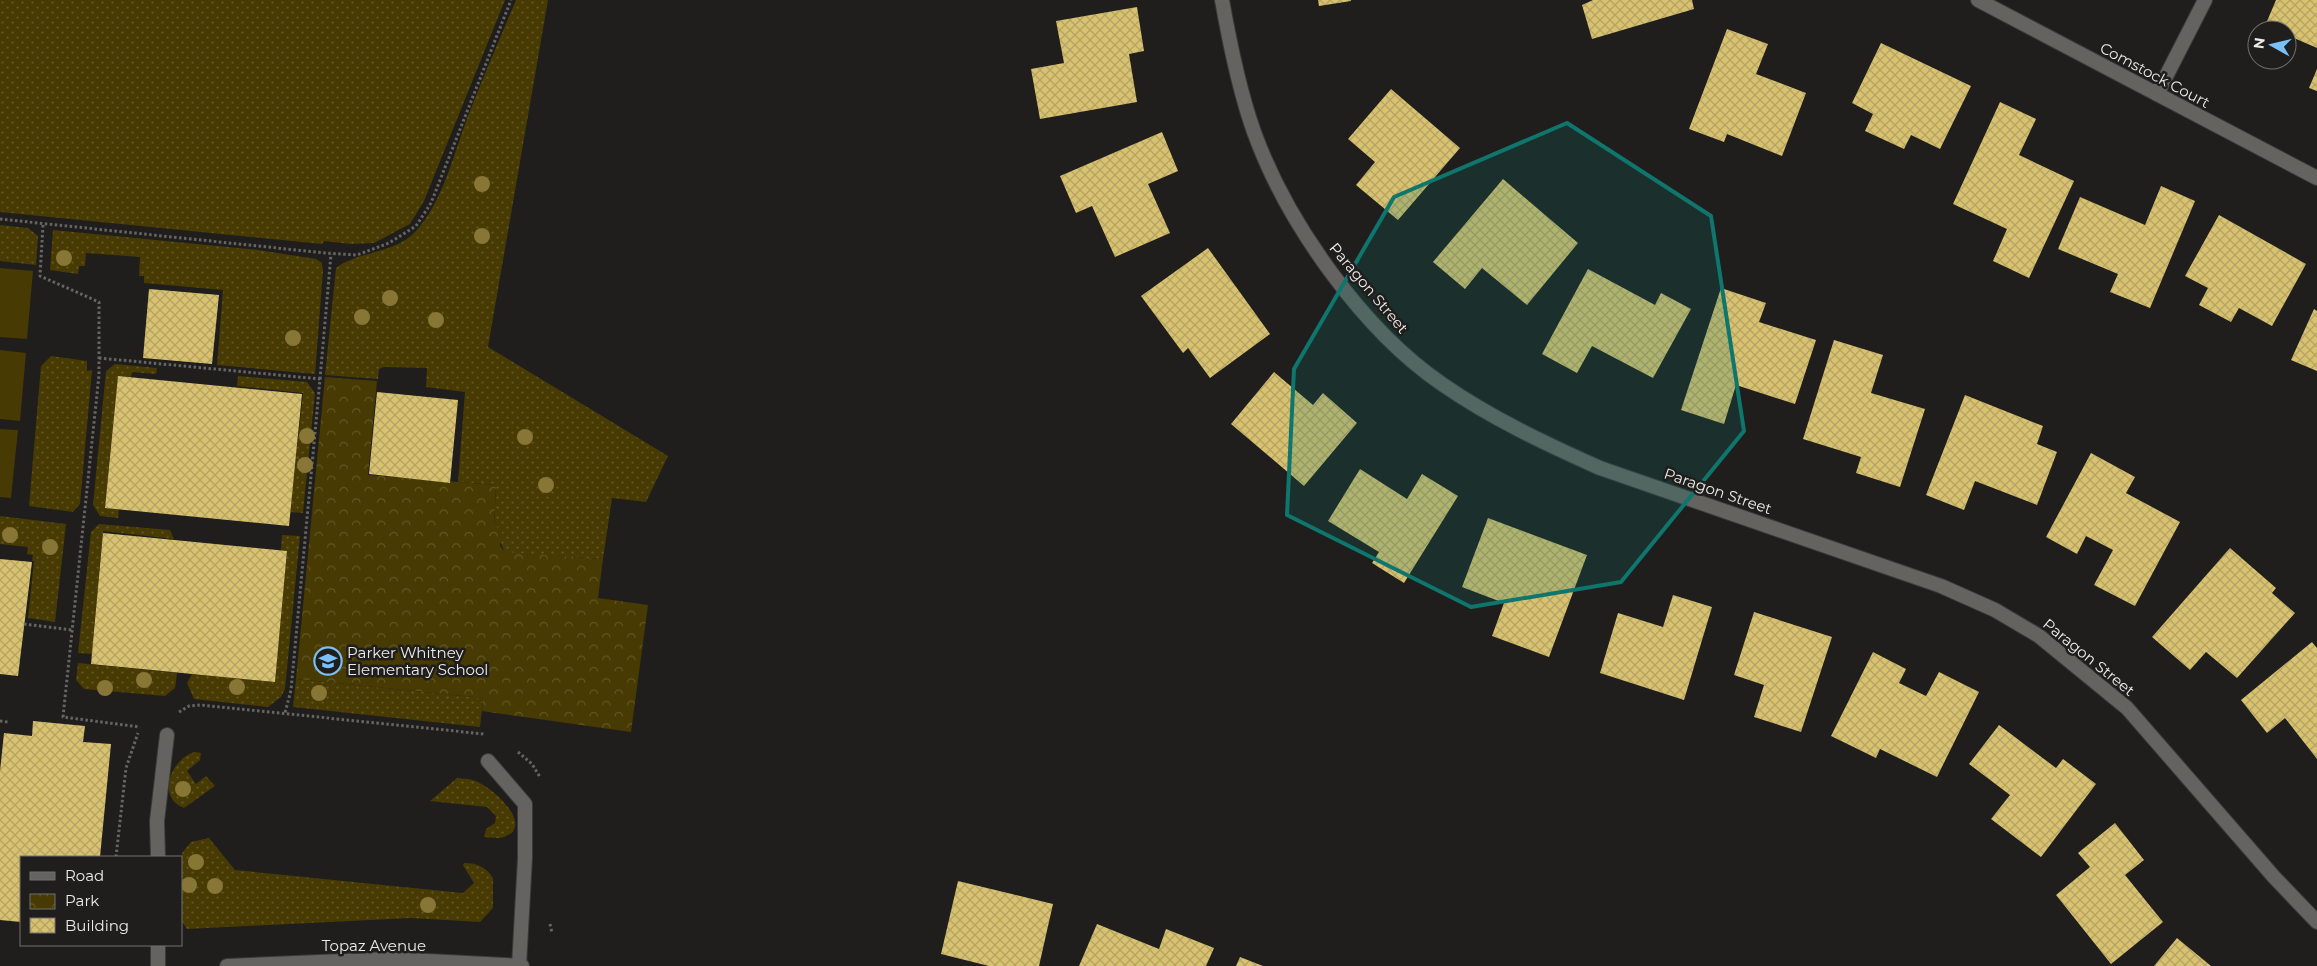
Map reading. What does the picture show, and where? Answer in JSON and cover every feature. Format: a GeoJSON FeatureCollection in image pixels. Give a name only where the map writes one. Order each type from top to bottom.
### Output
{"type":"FeatureCollection","features":[{"type":"Feature","properties":{"kind":"street","name":"Paragon Street"},"geometry":{"type":"LineString","coordinates":[[1222,0],[1234,65],[1254,133],[1282,194],[1320,257],[1363,311],[1412,359],[1442,384],[1494,415],[1549,445],[1600,468],[1941,586],[1995,610],[2039,636],[2127,708],[2274,877],[2317,922]]}},
{"type":"Feature","properties":{"kind":"street","name":"Comstock Court"},"geometry":{"type":"LineString","coordinates":[[1978,0],[2317,178]]}},
{"type":"Feature","properties":{"kind":"street"},"geometry":{"type":"LineString","coordinates":[[2157,94],[2205,0]]}},
{"type":"Feature","properties":{"kind":"street"},"geometry":{"type":"LineString","coordinates":[[158,856],[157,821],[167,735]]}},
{"type":"Feature","properties":{"kind":"street"},"geometry":{"type":"LineString","coordinates":[[488,762],[525,804],[525,858],[520,966]]}},
{"type":"Feature","properties":{"kind":"street"},"geometry":{"type":"LineString","coordinates":[[158,946],[158,966]]}},
{"type":"Feature","properties":{"kind":"street","name":"Topaz Avenue"},"geometry":{"type":"LineString","coordinates":[[226,966],[390,959],[520,966]]}},
{"type":"Feature","properties":{"kind":"path"},"geometry":{"type":"LineString","coordinates":[[0,219],[331,254],[357,255],[389,243],[416,226],[431,202],[511,0]]}},
{"type":"Feature","properties":{"kind":"path"},"geometry":{"type":"LineString","coordinates":[[43,225],[40,276],[99,302],[99,358],[63,716],[140,726],[126,768],[116,856]]}},
{"type":"Feature","properties":{"kind":"path"},"geometry":{"type":"LineString","coordinates":[[285,713],[291,690],[331,254]]}},
{"type":"Feature","properties":{"kind":"path"},"geometry":{"type":"LineString","coordinates":[[99,358],[320,379]]}},
{"type":"Feature","properties":{"kind":"path"},"geometry":{"type":"LineString","coordinates":[[24,624],[72,630]]}},
{"type":"Feature","properties":{"kind":"path"},"geometry":{"type":"LineString","coordinates":[[177,714],[189,706],[201,705],[479,732],[489,735]]}},
{"type":"Feature","properties":{"kind":"path"},"geometry":{"type":"LineString","coordinates":[[0,721],[8,722]]}},
{"type":"Feature","properties":{"kind":"path"},"geometry":{"type":"LineString","coordinates":[[513,748],[532,764],[542,780]]}},
{"type":"Feature","properties":{"kind":"path"},"geometry":{"type":"LineString","coordinates":[[550,920],[552,933]]}},
{"type":"Feature","properties":{"kind":"highlighted area"},"geometry":{"type":"Polygon","coordinates":[[[1567,123],[1711,216],[1744,431],[1621,582],[1471,607],[1287,515],[1294,369],[1394,197],[1567,123]]]}},
{"type":"Feature","properties":{"kind":"green space"},"geometry":{"type":"Polygon","coordinates":[[[0,0],[505,0],[424,201],[410,224],[374,243],[351,244],[324,241],[322,244],[0,212],[0,0]]]}},
{"type":"Feature","properties":{"kind":"green space"},"geometry":{"type":"Polygon","coordinates":[[[516,0],[548,0],[488,347],[668,456],[646,502],[612,498],[603,559],[505,553],[494,527],[496,485],[458,482],[465,392],[426,387],[427,368],[384,367],[379,369],[378,379],[325,375],[336,268],[355,258],[397,245],[415,232],[433,207],[516,0]]]}},
{"type":"Feature","properties":{"kind":"green space"},"geometry":{"type":"Polygon","coordinates":[[[0,225],[28,228],[38,236],[36,265],[0,261],[0,225]]]}},
{"type":"Feature","properties":{"kind":"green space"},"geometry":{"type":"Polygon","coordinates":[[[53,230],[258,250],[316,259],[322,263],[323,271],[315,374],[217,365],[223,290],[144,283],[144,276],[139,276],[140,257],[86,253],[85,266],[79,266],[78,274],[50,270],[53,230]]]}},
{"type":"Feature","properties":{"kind":"green space"},"geometry":{"type":"Polygon","coordinates":[[[0,268],[33,271],[27,339],[0,337],[0,268]]]}},
{"type":"Feature","properties":{"kind":"green space"},"geometry":{"type":"Polygon","coordinates":[[[0,350],[26,353],[20,421],[0,419],[0,350]]]}},
{"type":"Feature","properties":{"kind":"green space"},"geometry":{"type":"Polygon","coordinates":[[[51,356],[87,361],[87,371],[92,370],[80,504],[73,512],[29,506],[41,366],[51,356]]]}},
{"type":"Feature","properties":{"kind":"green space"},"geometry":{"type":"Polygon","coordinates":[[[115,364],[157,368],[156,374],[132,372],[131,377],[118,376],[105,508],[119,509],[118,518],[100,516],[93,505],[106,371],[115,364]]]}},
{"type":"Feature","properties":{"kind":"green space"},"geometry":{"type":"Polygon","coordinates":[[[238,376],[307,382],[315,393],[303,513],[290,512],[303,393],[237,386],[238,376]]]}},
{"type":"Feature","properties":{"kind":"green space"},"geometry":{"type":"Polygon","coordinates":[[[325,377],[377,381],[368,475],[496,485],[494,527],[503,528],[500,546],[505,552],[603,559],[598,598],[648,605],[631,732],[482,711],[483,698],[296,679],[325,377]]]}},
{"type":"Feature","properties":{"kind":"green space"},"geometry":{"type":"Polygon","coordinates":[[[0,429],[18,430],[11,498],[0,497],[0,429]]]}},
{"type":"Feature","properties":{"kind":"green space"},"geometry":{"type":"Polygon","coordinates":[[[0,516],[66,524],[55,622],[28,618],[33,555],[27,554],[28,547],[0,544],[0,516]]]}},
{"type":"Feature","properties":{"kind":"green space"},"geometry":{"type":"Polygon","coordinates":[[[99,524],[170,530],[174,539],[103,531],[92,654],[78,653],[91,532],[99,524]]]}},
{"type":"Feature","properties":{"kind":"green space"},"geometry":{"type":"Polygon","coordinates":[[[282,535],[300,536],[285,689],[281,697],[268,707],[194,699],[187,683],[192,674],[275,682],[287,551],[281,550],[282,535]]]}},
{"type":"Feature","properties":{"kind":"green space"},"geometry":{"type":"Polygon","coordinates":[[[78,663],[177,673],[175,688],[165,696],[84,689],[76,680],[78,663]]]}},
{"type":"Feature","properties":{"kind":"green space"},"geometry":{"type":"Polygon","coordinates":[[[296,679],[483,698],[480,727],[293,707],[296,679]]]}},
{"type":"Feature","properties":{"kind":"green space"},"geometry":{"type":"Polygon","coordinates":[[[195,752],[201,753],[200,760],[187,771],[196,784],[206,776],[215,786],[184,808],[175,803],[171,796],[170,778],[179,762],[195,752]]]}},
{"type":"Feature","properties":{"kind":"green space"},"geometry":{"type":"Polygon","coordinates":[[[457,778],[470,779],[480,783],[498,796],[513,815],[515,824],[513,832],[502,838],[484,837],[486,829],[495,823],[496,816],[487,807],[430,801],[457,778]]]}},
{"type":"Feature","properties":{"kind":"green space"},"geometry":{"type":"Polygon","coordinates":[[[209,838],[235,870],[463,893],[474,883],[463,865],[464,863],[473,864],[484,868],[493,878],[493,908],[480,922],[411,918],[187,929],[182,922],[182,853],[191,842],[209,838]]]}},
{"type":"Feature","properties":{"kind":"building"},"geometry":{"type":"Polygon","coordinates":[[[1318,0],[1351,0],[1351,1],[1319,6],[1318,0]]]}},
{"type":"Feature","properties":{"kind":"building"},"geometry":{"type":"Polygon","coordinates":[[[1593,0],[1692,0],[1694,9],[1592,39],[1582,5],[1593,0]]]}},
{"type":"Feature","properties":{"kind":"building"},"geometry":{"type":"Polygon","coordinates":[[[2276,0],[2317,0],[2317,48],[2297,39],[2297,20],[2268,20],[2276,0]]]}},
{"type":"Feature","properties":{"kind":"building"},"geometry":{"type":"Polygon","coordinates":[[[1137,7],[1144,51],[1129,54],[1137,102],[1040,119],[1031,69],[1064,63],[1056,21],[1137,7]]]}},
{"type":"Feature","properties":{"kind":"building"},"geometry":{"type":"Polygon","coordinates":[[[1727,29],[1768,44],[1756,74],[1806,93],[1782,156],[1727,134],[1724,142],[1689,129],[1727,29]]]}},
{"type":"Feature","properties":{"kind":"building"},"geometry":{"type":"Polygon","coordinates":[[[1881,43],[1971,86],[1940,149],[1911,135],[1904,149],[1865,131],[1873,114],[1852,103],[1881,43]]]}},
{"type":"Feature","properties":{"kind":"building"},"geometry":{"type":"Polygon","coordinates":[[[2317,69],[2317,91],[2309,88],[2317,69]]]}},
{"type":"Feature","properties":{"kind":"building"},"geometry":{"type":"Polygon","coordinates":[[[1391,89],[1460,148],[1398,220],[1356,185],[1375,162],[1348,139],[1391,89]]]}},
{"type":"Feature","properties":{"kind":"building"},"geometry":{"type":"Polygon","coordinates":[[[2000,102],[2036,119],[2019,155],[2074,181],[2029,278],[1993,261],[2007,229],[1953,204],[2000,102]]]}},
{"type":"Feature","properties":{"kind":"building"},"geometry":{"type":"Polygon","coordinates":[[[1162,132],[1178,171],[1148,184],[1170,233],[1115,257],[1092,206],[1076,213],[1060,176],[1162,132]]]}},
{"type":"Feature","properties":{"kind":"building"},"geometry":{"type":"Polygon","coordinates":[[[1503,179],[1578,243],[1527,305],[1482,268],[1465,289],[1433,262],[1503,179]]]}},
{"type":"Feature","properties":{"kind":"building"},"geometry":{"type":"Polygon","coordinates":[[[2161,186],[2195,201],[2150,308],[2110,292],[2118,274],[2058,249],[2080,197],[2145,225],[2161,186]]]}},
{"type":"Feature","properties":{"kind":"building"},"geometry":{"type":"Polygon","coordinates":[[[2219,215],[2306,264],[2272,326],[2239,308],[2231,322],[2199,305],[2208,288],[2185,276],[2219,215]]]}},
{"type":"Feature","properties":{"kind":"building"},"geometry":{"type":"Polygon","coordinates":[[[1208,248],[1270,334],[1210,378],[1188,348],[1183,353],[1141,296],[1208,248]]]}},
{"type":"Feature","properties":{"kind":"building"},"geometry":{"type":"Polygon","coordinates":[[[1588,269],[1655,305],[1661,293],[1691,309],[1653,378],[1592,346],[1577,373],[1542,354],[1588,269]]]}},
{"type":"Feature","properties":{"kind":"building"},"geometry":{"type":"Polygon","coordinates":[[[1721,288],[1766,303],[1759,322],[1816,340],[1795,404],[1736,385],[1724,424],[1681,410],[1721,288]]]}},
{"type":"Feature","properties":{"kind":"building"},"geometry":{"type":"Polygon","coordinates":[[[149,289],[219,295],[212,364],[143,358],[149,289]]]}},
{"type":"Feature","properties":{"kind":"building"},"geometry":{"type":"Polygon","coordinates":[[[2314,309],[2317,311],[2317,371],[2291,360],[2314,309]]]}},
{"type":"Feature","properties":{"kind":"building"},"geometry":{"type":"Polygon","coordinates":[[[1834,340],[1883,355],[1871,393],[1925,409],[1900,487],[1856,473],[1861,457],[1803,439],[1834,340]]]}},
{"type":"Feature","properties":{"kind":"building"},"geometry":{"type":"Polygon","coordinates":[[[1274,372],[1313,405],[1323,393],[1357,423],[1304,486],[1231,424],[1274,372]]]}},
{"type":"Feature","properties":{"kind":"building"},"geometry":{"type":"Polygon","coordinates":[[[118,376],[302,394],[289,526],[105,508],[118,376]]]}},
{"type":"Feature","properties":{"kind":"building"},"geometry":{"type":"Polygon","coordinates":[[[377,392],[458,400],[450,483],[369,474],[377,392]]]}},
{"type":"Feature","properties":{"kind":"building"},"geometry":{"type":"Polygon","coordinates":[[[1965,395],[2043,426],[2037,444],[2057,452],[2037,505],[1975,481],[1964,510],[1926,495],[1965,395]]]}},
{"type":"Feature","properties":{"kind":"building"},"geometry":{"type":"Polygon","coordinates":[[[2091,453],[2135,477],[2126,493],[2180,522],[2135,606],[2094,585],[2113,550],[2086,536],[2077,554],[2046,537],[2091,453]]]}},
{"type":"Feature","properties":{"kind":"building"},"geometry":{"type":"Polygon","coordinates":[[[1360,469],[1407,499],[1422,474],[1458,496],[1404,583],[1372,563],[1379,552],[1328,521],[1360,469]]]}},
{"type":"Feature","properties":{"kind":"building"},"geometry":{"type":"Polygon","coordinates":[[[1488,518],[1587,555],[1549,657],[1492,636],[1504,603],[1462,587],[1488,518]]]}},
{"type":"Feature","properties":{"kind":"building"},"geometry":{"type":"Polygon","coordinates":[[[103,533],[287,551],[275,682],[91,664],[103,533]]]}},
{"type":"Feature","properties":{"kind":"building"},"geometry":{"type":"Polygon","coordinates":[[[2230,548],[2276,588],[2272,593],[2295,613],[2237,678],[2206,652],[2190,670],[2152,637],[2230,548]]]}},
{"type":"Feature","properties":{"kind":"building"},"geometry":{"type":"Polygon","coordinates":[[[0,559],[32,562],[18,676],[0,674],[0,559]]]}},
{"type":"Feature","properties":{"kind":"building"},"geometry":{"type":"Polygon","coordinates":[[[1673,595],[1712,607],[1684,700],[1600,673],[1618,613],[1663,627],[1673,595]]]}},
{"type":"Feature","properties":{"kind":"building"},"geometry":{"type":"Polygon","coordinates":[[[1754,612],[1832,637],[1801,732],[1754,717],[1764,685],[1734,675],[1754,612]]]}},
{"type":"Feature","properties":{"kind":"building"},"geometry":{"type":"Polygon","coordinates":[[[2312,642],[2317,648],[2317,759],[2285,718],[2267,733],[2241,700],[2312,642]]]}},
{"type":"Feature","properties":{"kind":"building"},"geometry":{"type":"Polygon","coordinates":[[[1873,652],[1906,669],[1899,683],[1926,696],[1939,672],[1979,692],[1937,777],[1880,749],[1876,758],[1831,736],[1873,652]]]}},
{"type":"Feature","properties":{"kind":"building"},"geometry":{"type":"Polygon","coordinates":[[[33,721],[85,726],[83,742],[111,744],[100,856],[20,856],[20,922],[0,920],[0,771],[4,733],[32,736],[33,721]]]}},
{"type":"Feature","properties":{"kind":"building"},"geometry":{"type":"Polygon","coordinates":[[[1999,725],[2056,768],[2063,759],[2096,784],[2041,857],[1991,819],[2010,795],[1969,764],[1999,725]]]}},
{"type":"Feature","properties":{"kind":"building"},"geometry":{"type":"Polygon","coordinates":[[[2115,823],[2144,860],[2125,875],[2163,922],[2111,964],[2056,895],[2090,867],[2078,853],[2115,823]]]}},
{"type":"Feature","properties":{"kind":"building"},"geometry":{"type":"Polygon","coordinates":[[[958,881],[1053,904],[1039,966],[989,966],[941,954],[958,881]]]}},
{"type":"Feature","properties":{"kind":"building"},"geometry":{"type":"Polygon","coordinates":[[[1097,924],[1159,949],[1166,929],[1214,948],[1206,966],[1079,966],[1097,924]]]}},
{"type":"Feature","properties":{"kind":"building"},"geometry":{"type":"Polygon","coordinates":[[[2177,938],[2211,966],[2154,966],[2177,938]]]}},
{"type":"Feature","properties":{"kind":"building"},"geometry":{"type":"Polygon","coordinates":[[[1240,957],[1263,966],[1236,966],[1240,957]]]}},
{"type":"Feature","properties":{"kind":"place","name":"Parker Whitney Elementary School"},"geometry":{"type":"Point","coordinates":[328,661]}}]}
